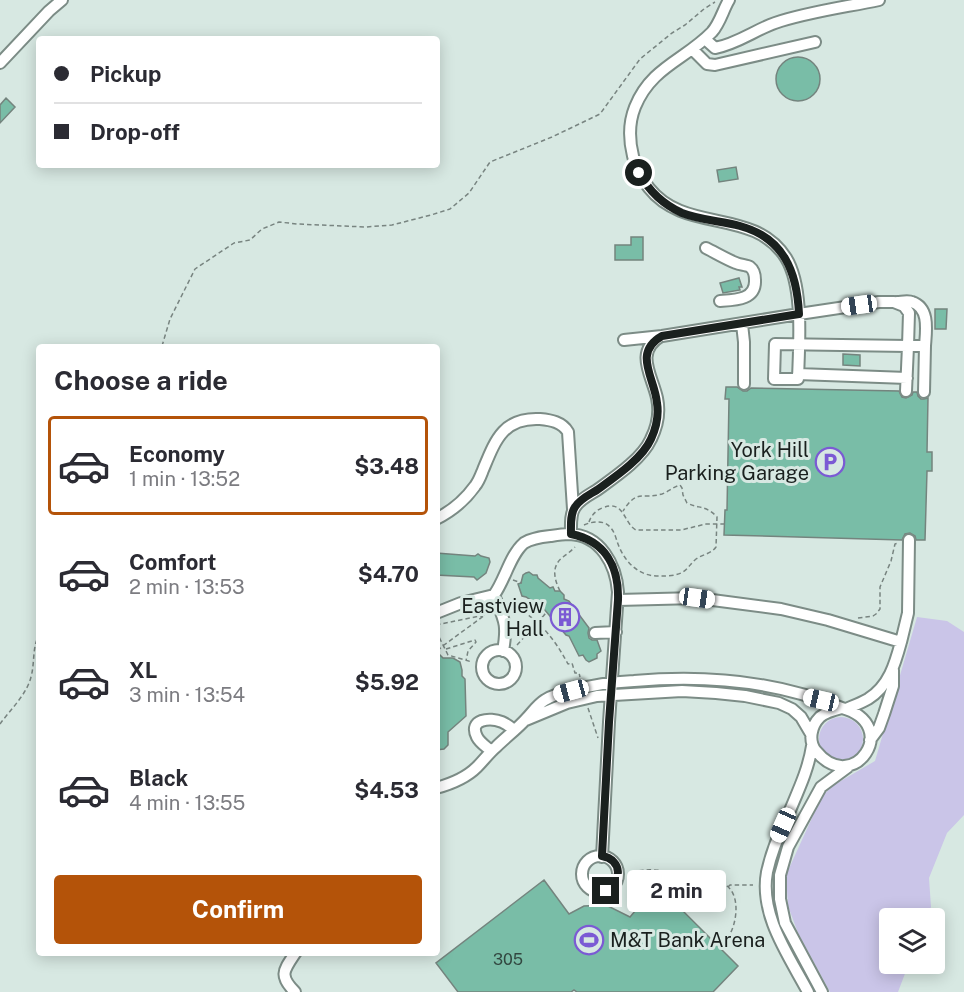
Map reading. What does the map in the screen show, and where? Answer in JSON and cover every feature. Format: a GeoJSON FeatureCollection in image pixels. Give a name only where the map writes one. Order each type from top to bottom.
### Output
{"type":"FeatureCollection","features":[{"type":"Feature","properties":{"kind":"street"},"geometry":{"type":"LineString","coordinates":[[0,63],[62,0]]}},
{"type":"Feature","properties":{"kind":"street"},"geometry":{"type":"LineString","coordinates":[[705,39],[715,48],[725,46],[790,18],[879,0]]}},
{"type":"Feature","properties":{"kind":"street"},"geometry":{"type":"LineString","coordinates":[[727,3],[715,29],[656,75],[641,94],[631,120],[630,140],[636,168],[652,192],[674,209],[696,217],[747,228],[761,234],[781,252],[790,267],[798,303],[799,314],[799,345],[798,379],[774,379],[775,345],[799,345],[925,346]]}},
{"type":"Feature","properties":{"kind":"street"},"geometry":{"type":"LineString","coordinates":[[692,49],[707,64],[715,65],[815,42]]}},
{"type":"Feature","properties":{"kind":"street"},"geometry":{"type":"LineString","coordinates":[[706,248],[750,267],[755,273],[756,283],[749,296],[737,300],[720,301]]}},
{"type":"Feature","properties":{"kind":"street"},"geometry":{"type":"LineString","coordinates":[[624,340],[879,302],[912,302],[921,308],[926,318],[924,392]]}},
{"type":"Feature","properties":{"kind":"street"},"geometry":{"type":"LineString","coordinates":[[894,302],[904,306],[909,313],[906,391]]}},
{"type":"Feature","properties":{"kind":"street"},"geometry":{"type":"LineString","coordinates":[[742,324],[744,384]]}},
{"type":"Feature","properties":{"kind":"street"},"geometry":{"type":"LineString","coordinates":[[573,509],[582,499],[602,486],[643,452],[652,438],[658,408],[646,359],[649,347],[662,336]]}},
{"type":"Feature","properties":{"kind":"street"},"geometry":{"type":"LineString","coordinates":[[798,374],[907,378]]}},
{"type":"Feature","properties":{"kind":"street"},"geometry":{"type":"LineString","coordinates":[[440,517],[465,498],[477,484],[495,442],[502,433],[516,423],[534,419],[549,420],[563,425],[568,432],[574,539]]}},
{"type":"Feature","properties":{"kind":"street"},"geometry":{"type":"LineString","coordinates":[[502,651],[505,625],[499,588],[513,558],[525,543],[544,536],[574,539],[578,536],[594,542],[606,553],[615,573],[618,600],[602,856]]}},
{"type":"Feature","properties":{"kind":"street"},"geometry":{"type":"LineString","coordinates":[[808,992],[774,927],[766,897],[767,873],[776,842],[810,760],[811,734],[814,725],[821,716],[831,711],[844,709],[868,699],[879,690],[893,669],[908,613],[909,541]]}},
{"type":"Feature","properties":{"kind":"street"},"geometry":{"type":"LineString","coordinates":[[440,611],[461,603],[499,597]]}},
{"type":"Feature","properties":{"kind":"street"},"geometry":{"type":"LineString","coordinates":[[618,600],[697,598],[781,609],[828,620],[901,642]]}},
{"type":"Feature","properties":{"kind":"street"},"geometry":{"type":"LineString","coordinates":[[595,633],[616,632]]}},
{"type":"Feature","properties":{"kind":"street"},"geometry":{"type":"LineString","coordinates":[[822,992],[785,923],[780,899],[780,875],[788,847],[821,787],[848,766],[858,763],[865,755],[870,740],[879,728],[893,686],[893,669]]}},
{"type":"Feature","properties":{"kind":"street"},"geometry":{"type":"LineString","coordinates":[[440,786],[459,779],[476,768],[491,751],[526,720],[533,710],[546,700],[583,687],[613,682],[671,678],[753,684],[821,700],[853,711],[867,725],[870,740]]}},
{"type":"Feature","properties":{"kind":"street"},"geometry":{"type":"LineString","coordinates":[[526,720],[585,698],[682,691],[745,696],[779,703],[792,709],[801,717],[811,734]]}},
{"type":"Feature","properties":{"kind":"street"},"geometry":{"type":"LineString","coordinates":[[491,751],[478,740],[476,728],[478,723],[484,719],[492,719],[507,724],[514,730]]}},
{"type":"Feature","properties":{"kind":"street"},"geometry":{"type":"LineString","coordinates":[[812,746],[828,762],[848,766]]}},
{"type":"Feature","properties":{"kind":"street"},"geometry":{"type":"LineString","coordinates":[[780,938],[790,933]]}},
{"type":"Feature","properties":{"kind":"street"},"geometry":{"type":"LineString","coordinates":[[294,956],[284,973],[284,979],[295,992]]}},
{"type":"Feature","properties":{"kind":"path"},"geometry":{"type":"LineString","coordinates":[[163,344],[170,319],[195,269],[234,243],[250,240],[262,229],[279,222],[392,225],[450,209],[468,193],[490,162],[552,137],[600,114],[640,59],[711,4],[717,1],[727,3]]}},
{"type":"Feature","properties":{"kind":"path"},"geometry":{"type":"LineString","coordinates":[[582,526],[601,522],[610,527],[622,553],[630,563],[643,574],[651,576],[680,574],[698,558],[713,551],[717,544],[717,517],[710,510],[685,502],[680,485],[657,495],[638,495],[623,511]]}},
{"type":"Feature","properties":{"kind":"path"},"geometry":{"type":"LineString","coordinates":[[589,523],[592,516],[603,508],[614,507],[623,511],[630,526],[636,530],[681,530],[704,524],[724,524]]}},
{"type":"Feature","properties":{"kind":"path"},"geometry":{"type":"LineString","coordinates":[[560,591],[554,576],[555,568],[557,562],[572,551],[574,539]]}},
{"type":"Feature","properties":{"kind":"path"},"geometry":{"type":"LineString","coordinates":[[852,619],[873,616],[880,609],[880,587],[891,561],[895,544],[909,541]]}},
{"type":"Feature","properties":{"kind":"path"},"geometry":{"type":"LineString","coordinates":[[512,579],[522,583]]}},
{"type":"Feature","properties":{"kind":"path"},"geometry":{"type":"LineString","coordinates":[[499,597],[538,622],[560,648],[568,664],[572,663],[575,673],[579,673],[582,684]]}},
{"type":"Feature","properties":{"kind":"path"},"geometry":{"type":"LineString","coordinates":[[517,645],[546,613]]}},
{"type":"Feature","properties":{"kind":"path"},"geometry":{"type":"LineString","coordinates":[[440,624],[485,615],[440,648]]}},
{"type":"Feature","properties":{"kind":"path"},"geometry":{"type":"LineString","coordinates":[[440,638],[448,655],[472,662]]}},
{"type":"Feature","properties":{"kind":"path"},"geometry":{"type":"LineString","coordinates":[[446,649],[475,640],[476,642],[468,651],[466,661]]}},
{"type":"Feature","properties":{"kind":"path"},"geometry":{"type":"LineString","coordinates":[[0,724],[31,678],[36,641]]}},
{"type":"Feature","properties":{"kind":"path"},"geometry":{"type":"LineString","coordinates":[[586,701],[600,744]]}},
{"type":"Feature","properties":{"kind":"path"},"geometry":{"type":"LineString","coordinates":[[633,873],[641,870],[689,874],[715,880],[728,887],[734,895],[735,920],[731,933],[723,945]]}},
{"type":"Feature","properties":{"kind":"path"},"geometry":{"type":"LineString","coordinates":[[728,887],[738,884],[753,885]]}},
{"type":"Feature","properties":{"kind":"shaded area"},"geometry":{"type":"Polygon","coordinates":[[[917,617],[947,621],[964,632],[964,815],[947,833],[929,878],[931,908],[879,908],[879,974],[905,974],[898,992],[830,992],[798,933],[788,906],[786,875],[822,796],[834,785],[875,761],[917,617]]]}},
{"type":"Feature","properties":{"kind":"shaded area"},"geometry":{"type":"Polygon","coordinates":[[[841,717],[856,724],[863,739],[856,754],[841,761],[826,754],[819,739],[826,724],[841,717]]]}},
{"type":"Feature","properties":{"kind":"building"},"geometry":{"type":"Polygon","coordinates":[[[798,57],[813,64],[820,79],[813,94],[798,101],[783,94],[776,79],[783,64],[798,57]]]}},
{"type":"Feature","properties":{"kind":"building"},"geometry":{"type":"Polygon","coordinates":[[[6,98],[15,107],[0,123],[0,105],[6,98]]]}},
{"type":"Feature","properties":{"kind":"building"},"geometry":{"type":"Polygon","coordinates":[[[736,167],[738,179],[719,182],[717,170],[736,167]]]}},
{"type":"Feature","properties":{"kind":"building"},"geometry":{"type":"Polygon","coordinates":[[[631,237],[643,237],[643,260],[615,260],[615,245],[631,245],[631,237]]]}},
{"type":"Feature","properties":{"kind":"building"},"geometry":{"type":"Polygon","coordinates":[[[739,278],[742,287],[739,287],[740,290],[723,293],[720,283],[739,278]]]}},
{"type":"Feature","properties":{"kind":"building"},"geometry":{"type":"Polygon","coordinates":[[[935,309],[947,309],[946,329],[935,329],[935,309]]]}},
{"type":"Feature","properties":{"kind":"building"},"geometry":{"type":"Polygon","coordinates":[[[843,354],[860,355],[860,366],[843,365],[843,354]]]}},
{"type":"Feature","properties":{"kind":"building","name":"York Hill Parking Garage"},"geometry":{"type":"Polygon","coordinates":[[[726,387],[737,387],[743,391],[751,388],[899,391],[902,397],[906,398],[913,392],[917,392],[921,399],[928,398],[927,452],[932,452],[932,471],[927,471],[925,540],[916,540],[915,536],[910,533],[905,534],[902,540],[724,535],[725,510],[727,510],[729,399],[725,399],[726,387]]]}},
{"type":"Feature","properties":{"kind":"building"},"geometry":{"type":"Polygon","coordinates":[[[440,553],[475,556],[478,554],[489,558],[486,573],[477,580],[474,577],[440,575],[440,553]]]}},
{"type":"Feature","properties":{"kind":"building","name":"Eastview Hall"},"geometry":{"type":"Polygon","coordinates":[[[529,572],[537,575],[550,588],[553,587],[555,591],[560,591],[564,599],[569,601],[589,628],[589,638],[597,640],[601,651],[597,654],[597,658],[589,662],[583,655],[579,656],[569,636],[544,609],[539,609],[538,605],[522,596],[518,584],[521,583],[523,575],[529,572]]]}},
{"type":"Feature","properties":{"kind":"building"},"geometry":{"type":"Polygon","coordinates":[[[440,655],[443,658],[453,658],[460,662],[462,676],[465,679],[466,716],[448,732],[448,745],[440,750],[440,655]]]}},
{"type":"Feature","properties":{"kind":"building","name":"M&T Bank Arena"},"geometry":{"type":"Polygon","coordinates":[[[544,880],[569,914],[584,906],[606,905],[630,917],[657,885],[738,966],[713,992],[577,992],[574,990],[571,992],[458,992],[436,963],[544,880]]]}},
{"type":"Feature","properties":{"kind":"place","name":"York Hill Parking Garage"},"geometry":{"type":"Point","coordinates":[830,462]}},
{"type":"Feature","properties":{"kind":"place","name":"Eastview Hall"},"geometry":{"type":"Point","coordinates":[565,617]}},
{"type":"Feature","properties":{"kind":"place","name":"M&T Bank Arena"},"geometry":{"type":"Point","coordinates":[589,940]}},
{"type":"Feature","properties":{"kind":"route"},"geometry":{"type":"LineString","coordinates":[[606,891],[616,882],[618,876],[613,861],[602,856],[618,586],[613,566],[601,548],[586,538],[571,534],[573,509],[582,499],[602,486],[643,452],[652,438],[658,408],[646,359],[647,350],[655,340],[662,336],[799,314],[794,278],[786,258],[776,245],[753,230],[681,213],[661,201],[639,173]]}}]}
